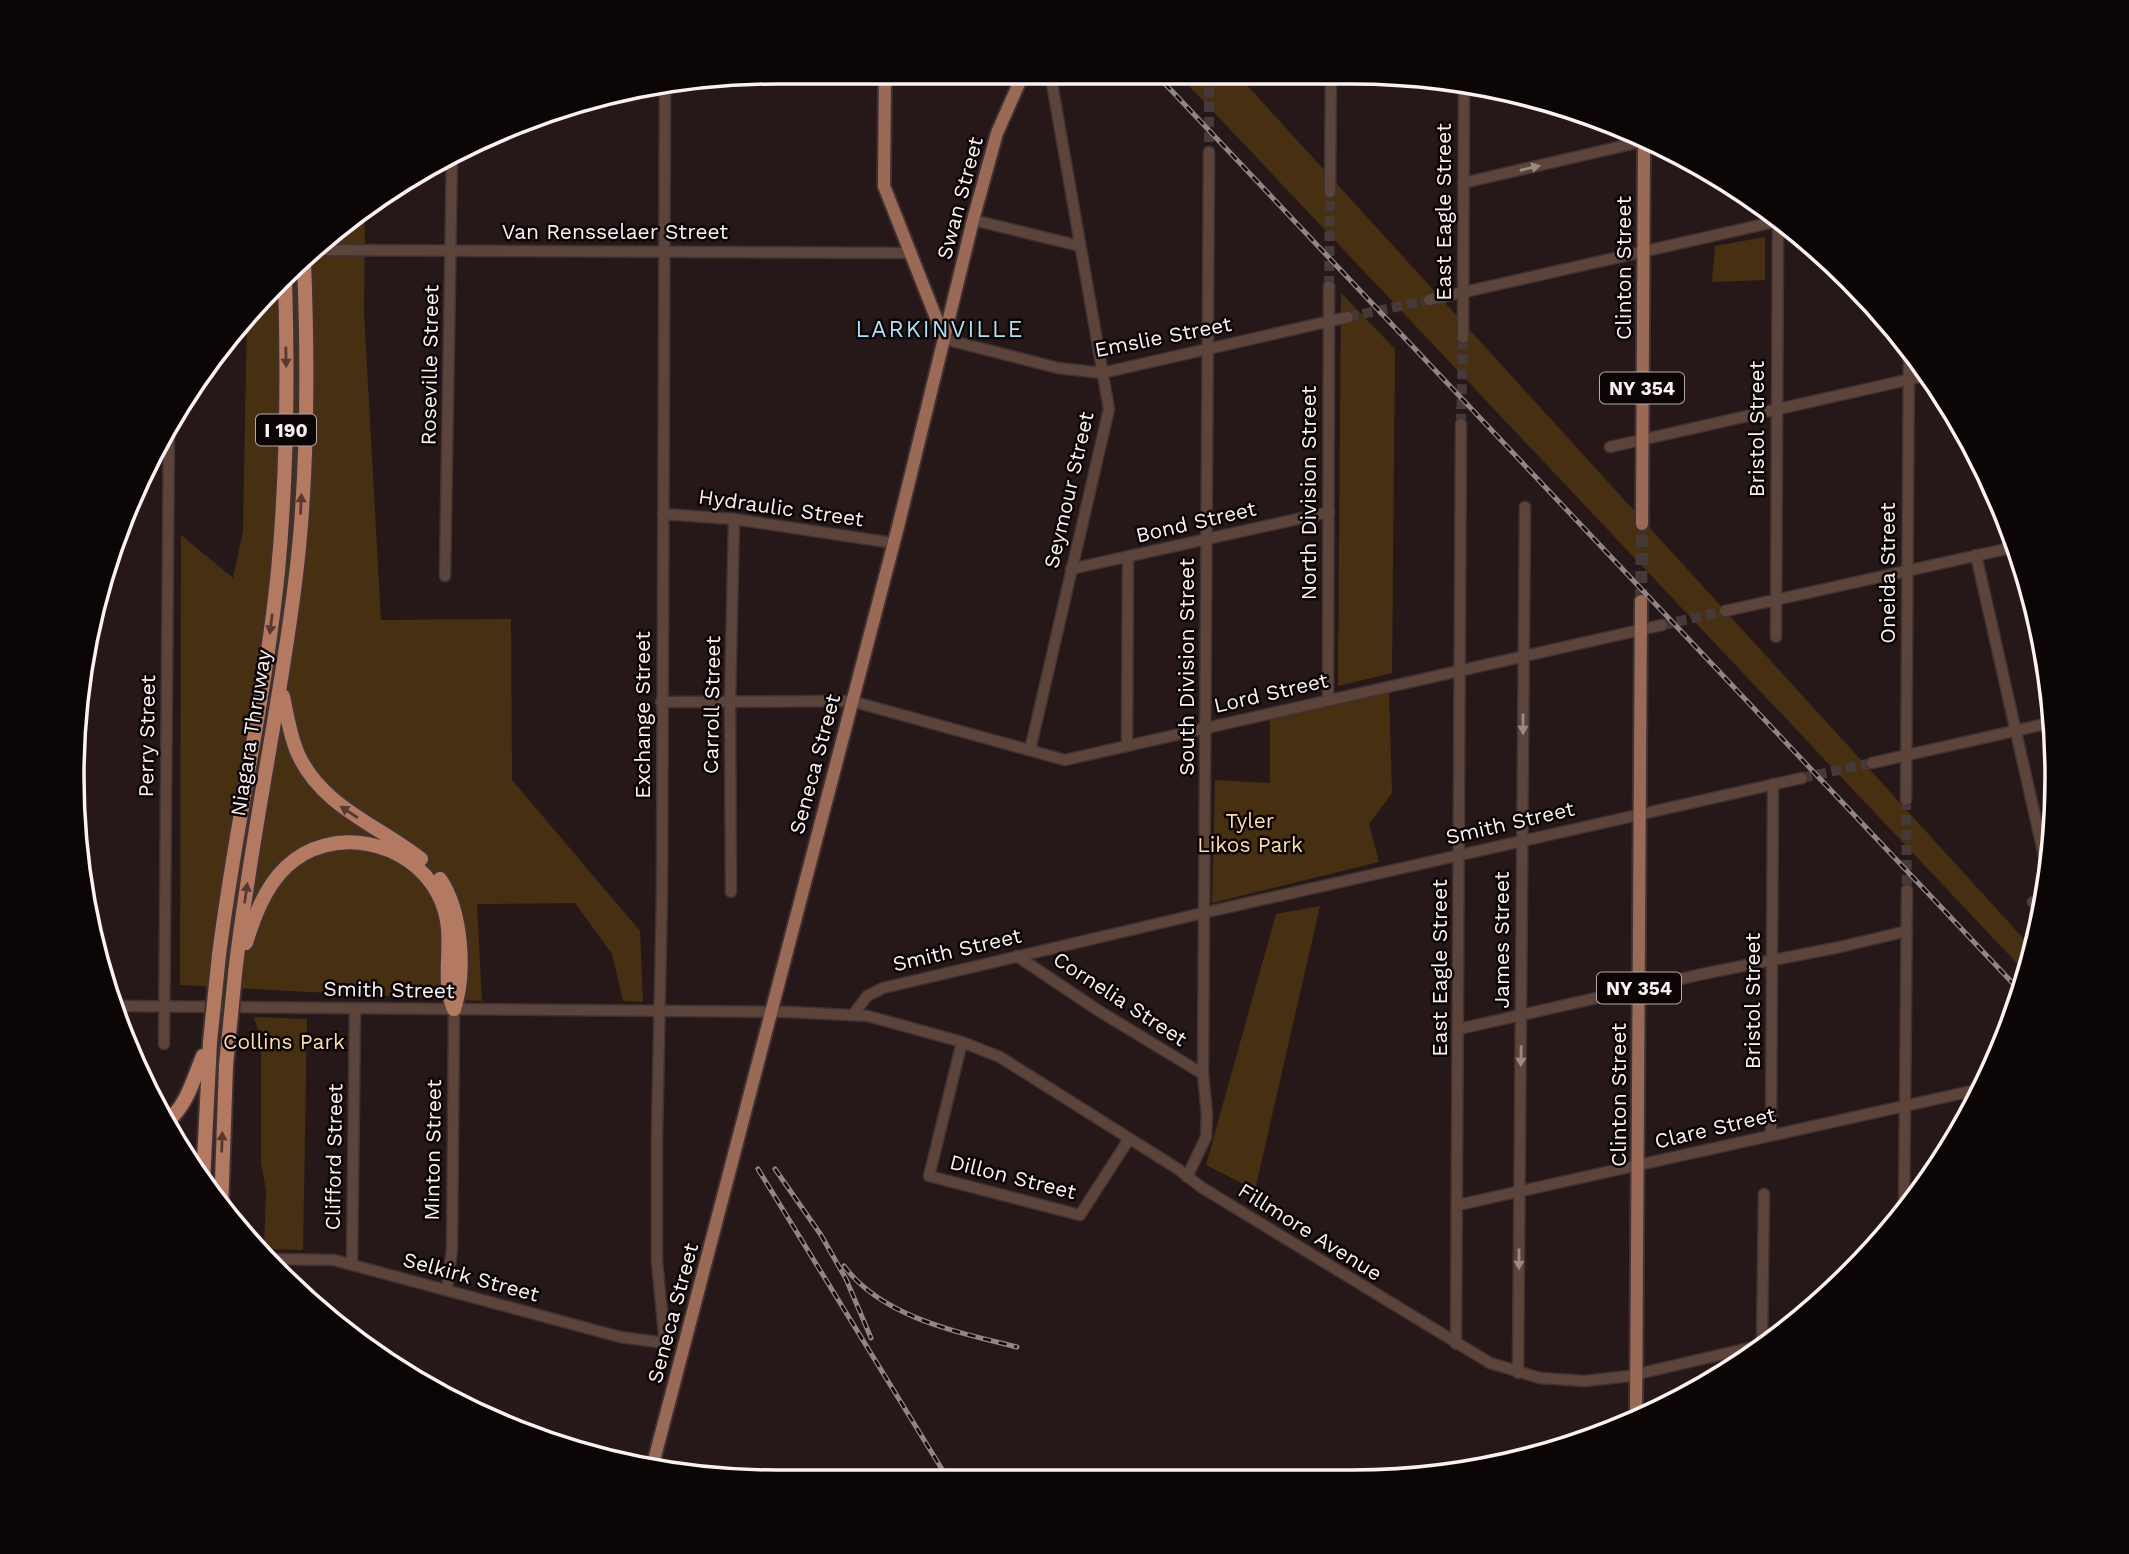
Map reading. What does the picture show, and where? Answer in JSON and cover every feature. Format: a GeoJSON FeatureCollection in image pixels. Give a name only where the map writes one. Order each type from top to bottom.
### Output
{"type":"FeatureCollection","features":[{"type":"Feature","properties":{"kind":"highway","name":"Niagara Thruway"},"geometry":{"type":"LineString","coordinates":[[222,1191],[226,1065],[246,887],[281,688],[296,572],[305,412],[304,271]]}},
{"type":"Feature","properties":{"kind":"highway","name":"Niagara Thruway"},"geometry":{"type":"LineString","coordinates":[[173,1117],[190,1093],[210,1042],[228,881],[264,675],[278,572],[286,419],[285,289]]}},
{"type":"Feature","properties":{"kind":"highway"},"geometry":{"type":"LineString","coordinates":[[281,688],[298,753],[320,789],[334,802],[423,861],[435,872],[450,895],[459,924],[458,996],[454,1009]]}},
{"type":"Feature","properties":{"kind":"highway"},"geometry":{"type":"LineString","coordinates":[[237,965],[262,902],[285,868],[297,858],[328,845],[369,843],[414,865],[424,873],[439,895],[450,940],[448,996],[454,1009]]}},
{"type":"Feature","properties":{"kind":"highway"},"geometry":{"type":"LineString","coordinates":[[203,1165],[205,1059]]}},
{"type":"Feature","properties":{"kind":"main road"},"geometry":{"type":"LineString","coordinates":[[885,84],[884,186],[944,339]]}},
{"type":"Feature","properties":{"kind":"main road","name":"Swan Street"},"geometry":{"type":"LineString","coordinates":[[944,339],[997,133],[1019,84]]}},
{"type":"Feature","properties":{"kind":"main road","name":"Clinton Street"},"geometry":{"type":"LineString","coordinates":[[1642,524],[1645,149]]}},
{"type":"Feature","properties":{"kind":"main road","name":"Seneca Street"},"geometry":{"type":"LineString","coordinates":[[654,1459],[944,339]]}},
{"type":"Feature","properties":{"kind":"main road","name":"Clinton Street"},"geometry":{"type":"LineString","coordinates":[[1636,1409],[1641,601]]}},
{"type":"Feature","properties":{"kind":"street","name":"Seymour Street"},"geometry":{"type":"LineString","coordinates":[[1030,750],[1109,409],[1052,84]]}},
{"type":"Feature","properties":{"kind":"street"},"geometry":{"type":"LineString","coordinates":[[1330,192],[1331,84]]}},
{"type":"Feature","properties":{"kind":"street","name":"Exchange Street"},"geometry":{"type":"LineString","coordinates":[[665,93],[660,1010],[657,1096],[657,1262],[665,1343]]}},
{"type":"Feature","properties":{"kind":"street","name":"East Eagle Street"},"geometry":{"type":"LineString","coordinates":[[1462,338],[1464,93]]}},
{"type":"Feature","properties":{"kind":"street"},"geometry":{"type":"LineString","coordinates":[[1464,183],[1630,143]]}},
{"type":"Feature","properties":{"kind":"street","name":"South Division Street"},"geometry":{"type":"LineString","coordinates":[[1187,1177],[1206,1137],[1207,1114],[1203,1074],[1203,912],[1207,728],[1209,152]]}},
{"type":"Feature","properties":{"kind":"street","name":"Roseville Street"},"geometry":{"type":"LineString","coordinates":[[445,576],[452,165]]}},
{"type":"Feature","properties":{"kind":"street"},"geometry":{"type":"LineString","coordinates":[[973,220],[1080,246]]}},
{"type":"Feature","properties":{"kind":"street"},"geometry":{"type":"LineString","coordinates":[[1429,300],[1769,223]]}},
{"type":"Feature","properties":{"kind":"street","name":"Bristol Street"},"geometry":{"type":"LineString","coordinates":[[1776,637],[1776,410],[1780,232]]}},
{"type":"Feature","properties":{"kind":"street","name":"Van Rensselaer Street"},"geometry":{"type":"LineString","coordinates":[[327,250],[912,253]]}},
{"type":"Feature","properties":{"kind":"street","name":"North Division Street"},"geometry":{"type":"LineString","coordinates":[[1328,699],[1329,286]]}},
{"type":"Feature","properties":{"kind":"street","name":"Emslie Street"},"geometry":{"type":"LineString","coordinates":[[944,339],[1058,368],[1102,373],[1348,317]]}},
{"type":"Feature","properties":{"kind":"street","name":"Oneida Street"},"geometry":{"type":"LineString","coordinates":[[1906,800],[1909,365]]}},
{"type":"Feature","properties":{"kind":"street"},"geometry":{"type":"LineString","coordinates":[[1610,447],[1918,378]]}},
{"type":"Feature","properties":{"kind":"street","name":"East Eagle Street"},"geometry":{"type":"LineString","coordinates":[[1456,1344],[1461,424]]}},
{"type":"Feature","properties":{"kind":"street","name":"Perry Street"},"geometry":{"type":"LineString","coordinates":[[164,1044],[169,445]]}},
{"type":"Feature","properties":{"kind":"street","name":"James Street"},"geometry":{"type":"LineString","coordinates":[[1518,1373],[1525,507]]}},
{"type":"Feature","properties":{"kind":"street","name":"Bond Street"},"geometry":{"type":"LineString","coordinates":[[1071,569],[1329,512]]}},
{"type":"Feature","properties":{"kind":"street","name":"Hydraulic Street"},"geometry":{"type":"LineString","coordinates":[[663,514],[734,519],[893,543]]}},
{"type":"Feature","properties":{"kind":"street","name":"Carroll Street"},"geometry":{"type":"LineString","coordinates":[[731,892],[730,702],[734,519]]}},
{"type":"Feature","properties":{"kind":"street"},"geometry":{"type":"LineString","coordinates":[[1725,611],[2006,549]]}},
{"type":"Feature","properties":{"kind":"street"},"geometry":{"type":"LineString","coordinates":[[1976,555],[2042,844]]}},
{"type":"Feature","properties":{"kind":"street"},"geometry":{"type":"LineString","coordinates":[[1127,746],[1128,556]]}},
{"type":"Feature","properties":{"kind":"street","name":"Lord Street"},"geometry":{"type":"LineString","coordinates":[[661,702],[851,701],[1065,760],[1662,625]]}},
{"type":"Feature","properties":{"kind":"street"},"geometry":{"type":"LineString","coordinates":[[1872,762],[2043,724]]}},
{"type":"Feature","properties":{"kind":"street","name":"Smith Street"},"geometry":{"type":"LineString","coordinates":[[123,1006],[660,1010],[853,1015],[873,991],[1203,912],[1802,778]]}},
{"type":"Feature","properties":{"kind":"street","name":"Bristol Street"},"geometry":{"type":"LineString","coordinates":[[1771,1135],[1773,784]]}},
{"type":"Feature","properties":{"kind":"street"},"geometry":{"type":"LineString","coordinates":[[1904,1196],[1907,890]]}},
{"type":"Feature","properties":{"kind":"street"},"geometry":{"type":"LineString","coordinates":[[1459,1029],[1840,947],[1906,930]]}},
{"type":"Feature","properties":{"kind":"street","name":"Cornelia Street"},"geometry":{"type":"LineString","coordinates":[[1017,956],[1099,1011],[1203,1074]]}},
{"type":"Feature","properties":{"kind":"street","name":"Clifford Street"},"geometry":{"type":"LineString","coordinates":[[352,1264],[355,1009]]}},
{"type":"Feature","properties":{"kind":"street","name":"Minton Street"},"geometry":{"type":"LineString","coordinates":[[447,1290],[452,1249],[454,1009]]}},
{"type":"Feature","properties":{"kind":"street","name":"Fillmore Avenue"},"geometry":{"type":"LineString","coordinates":[[853,1015],[915,1027],[1000,1057],[1187,1177],[1490,1363],[1518,1373],[1562,1381],[1585,1381],[1636,1374],[1741,1350]]}},
{"type":"Feature","properties":{"kind":"street","name":"Dillon Street"},"geometry":{"type":"LineString","coordinates":[[962,1042],[929,1176],[1080,1215],[1129,1139]]}},
{"type":"Feature","properties":{"kind":"street","name":"Clare Street"},"geometry":{"type":"LineString","coordinates":[[1458,1205],[1970,1091]]}},
{"type":"Feature","properties":{"kind":"street"},"geometry":{"type":"LineString","coordinates":[[1764,1194],[1767,1332]]}},
{"type":"Feature","properties":{"kind":"street","name":"Selkirk Street"},"geometry":{"type":"LineString","coordinates":[[279,1259],[334,1259],[620,1336],[665,1343]]}},
{"type":"Feature","properties":{"kind":"green space"},"geometry":{"type":"Polygon","coordinates":[[[1187,84],[1246,84],[2025,940],[2018,965],[1187,84]]]}},
{"type":"Feature","properties":{"kind":"green space"},"geometry":{"type":"Polygon","coordinates":[[[365,220],[364,313],[381,620],[511,619],[512,780],[640,931],[643,1002],[623,1001],[612,954],[575,903],[477,904],[482,1001],[180,985],[181,535],[233,578],[243,531],[247,331],[287,287],[365,220]]]}},
{"type":"Feature","properties":{"kind":"green space"},"geometry":{"type":"Polygon","coordinates":[[[1765,237],[1765,280],[1712,282],[1715,246],[1765,237]]]}},
{"type":"Feature","properties":{"kind":"green space"},"geometry":{"type":"Polygon","coordinates":[[[1341,293],[1395,349],[1392,673],[1338,686],[1341,293]]]}},
{"type":"Feature","properties":{"kind":"green space","name":"Tyler Likos Park"},"geometry":{"type":"Polygon","coordinates":[[[1389,693],[1392,793],[1369,824],[1379,862],[1212,903],[1215,780],[1270,783],[1270,719],[1389,693]]]}},
{"type":"Feature","properties":{"kind":"green space"},"geometry":{"type":"Polygon","coordinates":[[[1320,906],[1255,1190],[1206,1165],[1276,914],[1320,906]]]}},
{"type":"Feature","properties":{"kind":"green space","name":"Collins Park"},"geometry":{"type":"Polygon","coordinates":[[[254,1017],[307,1019],[303,1250],[270,1249],[264,1243],[266,1190],[261,1163],[261,1040],[254,1017]]]}},
{"type":"Feature","properties":{"kind":"tunnel"},"geometry":{"type":"LineString","coordinates":[[1209,84],[1209,152]]}},
{"type":"Feature","properties":{"kind":"tunnel"},"geometry":{"type":"LineString","coordinates":[[1329,286],[1330,192]]}},
{"type":"Feature","properties":{"kind":"tunnel"},"geometry":{"type":"LineString","coordinates":[[1348,317],[1429,300]]}},
{"type":"Feature","properties":{"kind":"tunnel"},"geometry":{"type":"LineString","coordinates":[[1461,424],[1463,338]]}},
{"type":"Feature","properties":{"kind":"tunnel"},"geometry":{"type":"LineString","coordinates":[[1641,601],[1642,524]]}},
{"type":"Feature","properties":{"kind":"tunnel"},"geometry":{"type":"LineString","coordinates":[[1662,625],[1725,611]]}},
{"type":"Feature","properties":{"kind":"tunnel"},"geometry":{"type":"LineString","coordinates":[[1802,778],[1872,763]]}},
{"type":"Feature","properties":{"kind":"tunnel"},"geometry":{"type":"LineString","coordinates":[[1906,800],[1907,890]]}},
{"type":"Feature","properties":{"kind":"railway"},"geometry":{"type":"LineString","coordinates":[[1165,84],[2013,983]]}},
{"type":"Feature","properties":{"kind":"railway"},"geometry":{"type":"LineString","coordinates":[[758,1169],[942,1470]]}},
{"type":"Feature","properties":{"kind":"railway"},"geometry":{"type":"LineString","coordinates":[[775,1169],[821,1235],[846,1279],[871,1338]]}},
{"type":"Feature","properties":{"kind":"railway"},"geometry":{"type":"LineString","coordinates":[[844,1266],[860,1284],[900,1311],[947,1328],[1017,1347]]}},
{"type":"Feature","properties":{"kind":"district","name":"LARKINVILLE"},"geometry":{"type":"Point","coordinates":[940,329]}}]}
